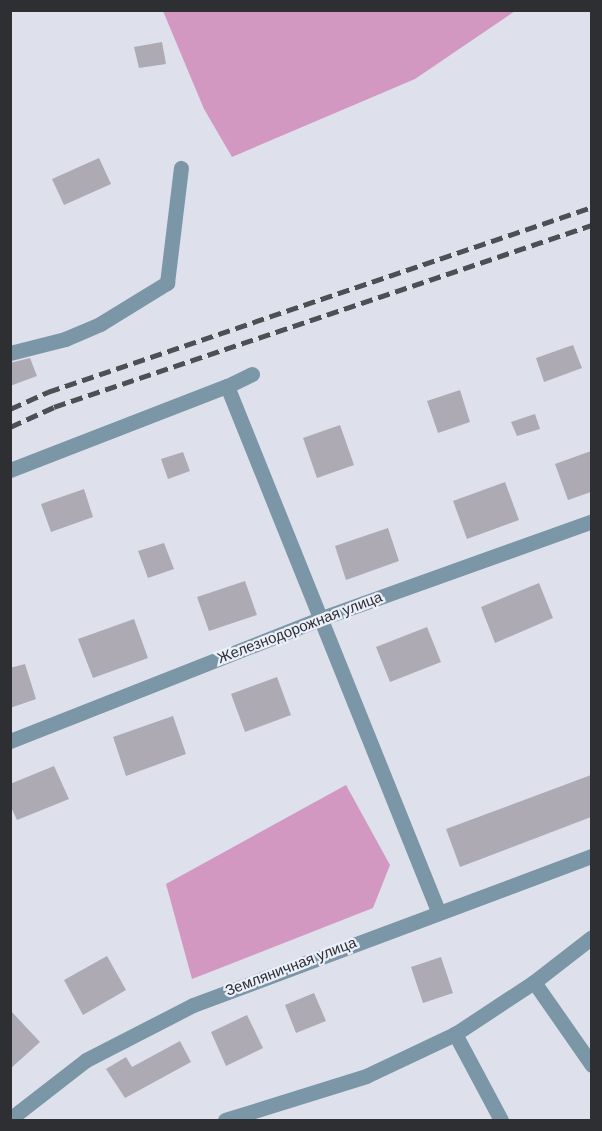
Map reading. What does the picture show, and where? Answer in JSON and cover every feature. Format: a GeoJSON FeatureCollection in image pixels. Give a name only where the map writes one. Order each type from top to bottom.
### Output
{"type":"FeatureCollection","features":[{"type":"Feature","properties":{"kind":"street"},"geometry":{"type":"LineString","coordinates":[[10,353],[65,339],[100,324],[167,283],[181,168]]}},
{"type":"Feature","properties":{"kind":"street"},"geometry":{"type":"LineString","coordinates":[[10,470],[227,386],[252,374]]}},
{"type":"Feature","properties":{"kind":"street"},"geometry":{"type":"LineString","coordinates":[[227,386],[438,911]]}},
{"type":"Feature","properties":{"kind":"street","name":"Железнодорожная улица"},"geometry":{"type":"LineString","coordinates":[[10,741],[319,619],[591,521]]}},
{"type":"Feature","properties":{"kind":"street","name":"Земляничная улица"},"geometry":{"type":"LineString","coordinates":[[10,1119],[86,1060],[122,1038],[193,1005],[438,911],[591,856]]}},
{"type":"Feature","properties":{"kind":"street"},"geometry":{"type":"LineString","coordinates":[[225,1120],[366,1076],[456,1034],[534,982],[591,937]]}},
{"type":"Feature","properties":{"kind":"street"},"geometry":{"type":"LineString","coordinates":[[534,982],[591,1065]]}},
{"type":"Feature","properties":{"kind":"street"},"geometry":{"type":"LineString","coordinates":[[456,1034],[501,1120]]}},
{"type":"Feature","properties":{"kind":"shaded area"},"geometry":{"type":"Polygon","coordinates":[[[163,11],[515,11],[415,79],[232,157],[204,109],[163,11]]]}},
{"type":"Feature","properties":{"kind":"shaded area"},"geometry":{"type":"Polygon","coordinates":[[[346,785],[390,865],[373,908],[192,979],[166,884],[346,785]]]}},
{"type":"Feature","properties":{"kind":"building"},"geometry":{"type":"Polygon","coordinates":[[[162,42],[166,64],[139,68],[134,47],[162,42]]]}},
{"type":"Feature","properties":{"kind":"building"},"geometry":{"type":"Polygon","coordinates":[[[99,158],[111,184],[64,205],[52,179],[99,158]]]}},
{"type":"Feature","properties":{"kind":"building"},"geometry":{"type":"Polygon","coordinates":[[[573,345],[582,368],[544,382],[536,358],[573,345]]]}},
{"type":"Feature","properties":{"kind":"building"},"geometry":{"type":"Polygon","coordinates":[[[30,358],[37,376],[10,386],[10,363],[30,358]]]}},
{"type":"Feature","properties":{"kind":"building"},"geometry":{"type":"Polygon","coordinates":[[[460,390],[470,422],[438,433],[427,401],[460,390]]]}},
{"type":"Feature","properties":{"kind":"building"},"geometry":{"type":"Polygon","coordinates":[[[535,414],[540,429],[517,436],[511,422],[535,414]]]}},
{"type":"Feature","properties":{"kind":"building"},"geometry":{"type":"Polygon","coordinates":[[[340,425],[354,465],[317,478],[303,438],[340,425]]]}},
{"type":"Feature","properties":{"kind":"building"},"geometry":{"type":"Polygon","coordinates":[[[591,451],[591,492],[568,500],[555,464],[591,451]]]}},
{"type":"Feature","properties":{"kind":"building"},"geometry":{"type":"Polygon","coordinates":[[[183,452],[190,471],[168,479],[161,459],[183,452]]]}},
{"type":"Feature","properties":{"kind":"building"},"geometry":{"type":"Polygon","coordinates":[[[505,482],[519,520],[467,539],[453,501],[505,482]]]}},
{"type":"Feature","properties":{"kind":"building"},"geometry":{"type":"Polygon","coordinates":[[[84,489],[93,517],[51,532],[41,504],[84,489]]]}},
{"type":"Feature","properties":{"kind":"building"},"geometry":{"type":"Polygon","coordinates":[[[388,528],[399,561],[346,580],[335,546],[388,528]]]}},
{"type":"Feature","properties":{"kind":"building"},"geometry":{"type":"Polygon","coordinates":[[[164,543],[174,569],[148,578],[138,551],[164,543]]]}},
{"type":"Feature","properties":{"kind":"building"},"geometry":{"type":"Polygon","coordinates":[[[245,581],[257,615],[209,631],[197,597],[245,581]]]}},
{"type":"Feature","properties":{"kind":"building"},"geometry":{"type":"Polygon","coordinates":[[[539,583],[553,618],[495,643],[481,607],[539,583]]]}},
{"type":"Feature","properties":{"kind":"building"},"geometry":{"type":"Polygon","coordinates":[[[134,619],[148,658],[93,678],[78,639],[134,619]]]}},
{"type":"Feature","properties":{"kind":"building"},"geometry":{"type":"Polygon","coordinates":[[[427,627],[441,662],[390,682],[376,647],[427,627]]]}},
{"type":"Feature","properties":{"kind":"building"},"geometry":{"type":"Polygon","coordinates":[[[25,664],[36,699],[10,708],[10,668],[25,664]]]}},
{"type":"Feature","properties":{"kind":"building"},"geometry":{"type":"Polygon","coordinates":[[[277,677],[291,715],[245,732],[231,694],[277,677]]]}},
{"type":"Feature","properties":{"kind":"building"},"geometry":{"type":"Polygon","coordinates":[[[173,716],[186,754],[126,776],[113,737],[173,716]]]}},
{"type":"Feature","properties":{"kind":"building"},"geometry":{"type":"Polygon","coordinates":[[[54,766],[69,799],[17,820],[10,805],[10,784],[54,766]]]}},
{"type":"Feature","properties":{"kind":"building"},"geometry":{"type":"Polygon","coordinates":[[[591,775],[591,817],[460,867],[446,829],[591,775]]]}},
{"type":"Feature","properties":{"kind":"building"},"geometry":{"type":"Polygon","coordinates":[[[107,956],[126,990],[83,1015],[64,980],[107,956]]]}},
{"type":"Feature","properties":{"kind":"building"},"geometry":{"type":"Polygon","coordinates":[[[441,957],[453,993],[423,1003],[411,967],[441,957]]]}},
{"type":"Feature","properties":{"kind":"building"},"geometry":{"type":"Polygon","coordinates":[[[314,993],[326,1021],[296,1033],[285,1005],[314,993]]]}},
{"type":"Feature","properties":{"kind":"building"},"geometry":{"type":"Polygon","coordinates":[[[10,1010],[40,1042],[10,1069],[10,1010]]]}},
{"type":"Feature","properties":{"kind":"building"},"geometry":{"type":"Polygon","coordinates":[[[247,1015],[263,1048],[226,1066],[211,1032],[247,1015]]]}},
{"type":"Feature","properties":{"kind":"building"},"geometry":{"type":"Polygon","coordinates":[[[180,1041],[191,1062],[125,1098],[106,1069],[126,1057],[132,1067],[180,1041]]]}},
{"type":"Feature","properties":{"kind":"railway"},"geometry":{"type":"LineString","coordinates":[[10,409],[48,392],[592,207]]}},
{"type":"Feature","properties":{"kind":"railway"},"geometry":{"type":"LineString","coordinates":[[10,427],[54,407],[592,225]]}}]}
